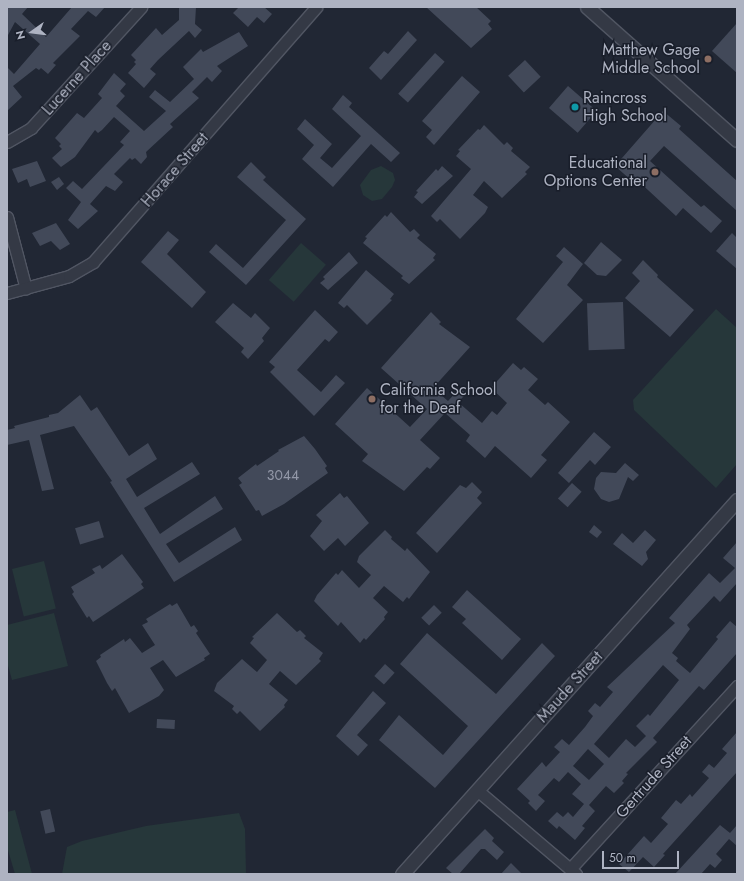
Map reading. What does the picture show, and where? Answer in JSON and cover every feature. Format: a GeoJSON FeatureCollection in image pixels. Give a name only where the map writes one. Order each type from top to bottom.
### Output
{"type":"FeatureCollection","features":[{"type":"Feature","properties":{"kind":"street","name":"Lucerne Place"},"geometry":{"type":"LineString","coordinates":[[7,142],[31,128],[141,7]]}},
{"type":"Feature","properties":{"kind":"street","name":"Horace Street"},"geometry":{"type":"LineString","coordinates":[[7,293],[69,276],[93,262],[316,7]]}},
{"type":"Feature","properties":{"kind":"street"},"geometry":{"type":"LineString","coordinates":[[587,7],[737,140]]}},
{"type":"Feature","properties":{"kind":"street"},"geometry":{"type":"LineString","coordinates":[[7,217],[26,289]]}},
{"type":"Feature","properties":{"kind":"street","name":"Maude Street"},"geometry":{"type":"LineString","coordinates":[[402,874],[737,500]]}},
{"type":"Feature","properties":{"kind":"street","name":"Gertrude Street"},"geometry":{"type":"LineString","coordinates":[[573,872],[737,686]]}},
{"type":"Feature","properties":{"kind":"street"},"geometry":{"type":"LineString","coordinates":[[477,790],[573,872]]}},
{"type":"Feature","properties":{"kind":"shaded area"},"geometry":{"type":"Polygon","coordinates":[[[381,166],[393,173],[395,180],[392,187],[382,199],[372,201],[363,195],[360,185],[371,170],[381,166]]]}},
{"type":"Feature","properties":{"kind":"shaded area"},"geometry":{"type":"Polygon","coordinates":[[[301,243],[326,265],[294,302],[269,280],[301,243]]]}},
{"type":"Feature","properties":{"kind":"shaded area"},"geometry":{"type":"Polygon","coordinates":[[[716,309],[737,328],[737,464],[716,488],[634,410],[633,400],[716,309]]]}},
{"type":"Feature","properties":{"kind":"shaded area"},"geometry":{"type":"Polygon","coordinates":[[[44,561],[56,609],[24,617],[12,569],[44,561]]]}},
{"type":"Feature","properties":{"kind":"shaded area"},"geometry":{"type":"Polygon","coordinates":[[[54,613],[68,666],[12,680],[7,662],[7,625],[54,613]]]}},
{"type":"Feature","properties":{"kind":"shaded area"},"geometry":{"type":"Polygon","coordinates":[[[15,810],[32,874],[15,874],[7,847],[7,812],[15,810]]]}},
{"type":"Feature","properties":{"kind":"shaded area"},"geometry":{"type":"Polygon","coordinates":[[[239,813],[245,829],[246,874],[62,874],[67,847],[82,841],[146,826],[239,813]]]}},
{"type":"Feature","properties":{"kind":"building"},"geometry":{"type":"Polygon","coordinates":[[[7,7],[28,7],[22,14],[46,37],[72,7],[105,7],[96,17],[88,11],[71,29],[80,36],[53,63],[56,65],[48,74],[41,68],[39,70],[36,68],[13,86],[22,97],[7,111],[7,67],[14,74],[40,44],[15,22],[7,37],[7,7]]]}},
{"type":"Feature","properties":{"kind":"building"},"geometry":{"type":"Polygon","coordinates":[[[179,7],[196,7],[195,24],[202,30],[195,38],[189,31],[158,60],[150,69],[156,74],[144,88],[128,73],[136,64],[134,62],[136,60],[131,55],[156,28],[162,35],[179,20],[179,7]]]}},
{"type":"Feature","properties":{"kind":"building"},"geometry":{"type":"Polygon","coordinates":[[[239,7],[264,7],[272,14],[264,23],[257,17],[248,27],[233,13],[239,7]]]}},
{"type":"Feature","properties":{"kind":"building"},"geometry":{"type":"Polygon","coordinates":[[[426,7],[476,7],[491,21],[488,24],[492,29],[471,48],[426,7]]]}},
{"type":"Feature","properties":{"kind":"building"},"geometry":{"type":"Polygon","coordinates":[[[737,23],[737,73],[712,51],[737,23]]]}},
{"type":"Feature","properties":{"kind":"building"},"geometry":{"type":"Polygon","coordinates":[[[408,31],[417,40],[381,80],[369,68],[384,51],[388,54],[408,31]]]}},
{"type":"Feature","properties":{"kind":"building"},"geometry":{"type":"Polygon","coordinates":[[[239,32],[248,46],[217,66],[222,71],[212,82],[207,77],[192,92],[199,98],[170,124],[173,127],[146,152],[147,157],[141,164],[135,158],[132,160],[130,158],[114,174],[123,182],[115,191],[106,186],[90,204],[98,211],[78,229],[68,220],[81,202],[66,188],[73,181],[82,189],[124,145],[120,142],[130,131],[114,117],[98,133],[95,130],[75,157],[61,167],[52,158],[62,149],[59,146],[61,144],[55,138],[77,113],[84,118],[102,98],[98,94],[114,73],[126,84],[120,91],[125,96],[116,106],[144,131],[166,111],[149,97],[155,90],[170,102],[194,79],[183,67],[201,49],[203,52],[239,32]]]}},
{"type":"Feature","properties":{"kind":"building"},"geometry":{"type":"Polygon","coordinates":[[[435,53],[445,62],[408,103],[398,94],[435,53]]]}},
{"type":"Feature","properties":{"kind":"building"},"geometry":{"type":"Polygon","coordinates":[[[525,60],[541,77],[524,93],[508,76],[525,60]]]}},
{"type":"Feature","properties":{"kind":"building"},"geometry":{"type":"Polygon","coordinates":[[[462,76],[480,92],[434,145],[426,137],[432,130],[422,121],[462,76]]]}},
{"type":"Feature","properties":{"kind":"building"},"geometry":{"type":"Polygon","coordinates":[[[568,86],[597,111],[578,133],[549,108],[568,86]]]}},
{"type":"Feature","properties":{"kind":"building"},"geometry":{"type":"Polygon","coordinates":[[[343,95],[352,103],[349,107],[400,153],[391,162],[371,144],[333,187],[302,159],[314,145],[297,129],[305,119],[332,144],[320,158],[332,168],[361,136],[332,109],[343,95]]]}},
{"type":"Feature","properties":{"kind":"building"},"geometry":{"type":"Polygon","coordinates":[[[663,111],[681,126],[679,129],[737,181],[737,211],[664,146],[650,161],[701,207],[704,205],[722,221],[711,233],[683,208],[676,216],[635,178],[632,181],[615,166],[663,111]]]}},
{"type":"Feature","properties":{"kind":"building"},"geometry":{"type":"Polygon","coordinates":[[[484,125],[504,145],[507,142],[513,148],[511,151],[530,167],[525,172],[527,174],[502,198],[484,181],[473,195],[488,207],[485,213],[460,239],[440,219],[437,222],[431,216],[471,169],[456,156],[460,151],[458,150],[478,129],[480,130],[484,125]]]}},
{"type":"Feature","properties":{"kind":"building"},"geometry":{"type":"Polygon","coordinates":[[[37,161],[46,181],[30,187],[27,179],[18,183],[12,169],[37,161]]]}},
{"type":"Feature","properties":{"kind":"building"},"geometry":{"type":"Polygon","coordinates":[[[251,162],[266,177],[263,180],[306,219],[246,285],[209,252],[216,244],[243,268],[286,220],[237,177],[251,162]]]}},
{"type":"Feature","properties":{"kind":"building"},"geometry":{"type":"Polygon","coordinates":[[[442,166],[453,176],[422,204],[414,197],[418,192],[416,191],[436,169],[438,171],[442,166]]]}},
{"type":"Feature","properties":{"kind":"building"},"geometry":{"type":"Polygon","coordinates":[[[59,177],[64,184],[57,190],[51,182],[59,177]]]}},
{"type":"Feature","properties":{"kind":"building"},"geometry":{"type":"Polygon","coordinates":[[[391,212],[410,232],[414,229],[420,235],[417,238],[436,254],[433,258],[435,260],[409,284],[401,278],[403,276],[363,243],[367,238],[365,237],[385,215],[387,217],[391,212]]]}},
{"type":"Feature","properties":{"kind":"building"},"geometry":{"type":"Polygon","coordinates":[[[56,223],[70,244],[60,250],[51,241],[40,246],[32,233],[56,223]]]}},
{"type":"Feature","properties":{"kind":"building"},"geometry":{"type":"Polygon","coordinates":[[[168,231],[179,240],[167,254],[206,292],[192,308],[141,262],[168,231]]]}},
{"type":"Feature","properties":{"kind":"building"},"geometry":{"type":"Polygon","coordinates":[[[732,233],[737,238],[737,269],[716,251],[732,233]]]}},
{"type":"Feature","properties":{"kind":"building"},"geometry":{"type":"Polygon","coordinates":[[[601,242],[622,260],[606,276],[597,275],[584,263],[601,242]]]}},
{"type":"Feature","properties":{"kind":"building"},"geometry":{"type":"Polygon","coordinates":[[[564,247],[583,264],[567,285],[583,300],[543,343],[516,319],[563,262],[556,256],[564,247]]]}},
{"type":"Feature","properties":{"kind":"building"},"geometry":{"type":"Polygon","coordinates":[[[349,252],[358,263],[328,290],[320,283],[325,279],[323,277],[349,252]]]}},
{"type":"Feature","properties":{"kind":"building"},"geometry":{"type":"Polygon","coordinates":[[[643,260],[658,275],[657,277],[694,310],[670,337],[625,298],[640,281],[632,273],[643,260]]]}},
{"type":"Feature","properties":{"kind":"building"},"geometry":{"type":"Polygon","coordinates":[[[366,270],[394,294],[390,299],[392,300],[367,325],[347,305],[344,308],[338,303],[366,270]]]}},
{"type":"Feature","properties":{"kind":"building"},"geometry":{"type":"Polygon","coordinates":[[[623,302],[625,349],[589,350],[587,303],[623,302]]]}},
{"type":"Feature","properties":{"kind":"building"},"geometry":{"type":"Polygon","coordinates":[[[233,303],[251,318],[255,313],[270,328],[262,338],[264,341],[248,359],[241,352],[244,348],[215,322],[233,303]]]}},
{"type":"Feature","properties":{"kind":"building"},"geometry":{"type":"Polygon","coordinates":[[[315,310],[338,332],[329,342],[325,339],[297,370],[321,392],[336,375],[345,383],[314,416],[270,372],[275,367],[269,362],[315,310]]]}},
{"type":"Feature","properties":{"kind":"building"},"geometry":{"type":"Polygon","coordinates":[[[431,312],[441,322],[439,324],[470,347],[433,388],[448,401],[460,388],[466,394],[458,402],[482,423],[492,411],[497,415],[507,403],[491,388],[513,363],[521,370],[524,367],[538,379],[528,390],[545,405],[548,402],[570,422],[541,455],[547,460],[531,478],[495,446],[485,458],[466,441],[470,435],[445,413],[420,440],[440,458],[430,469],[427,467],[404,491],[362,461],[368,454],[335,424],[367,388],[410,427],[427,409],[381,368],[431,312]]]}},
{"type":"Feature","properties":{"kind":"building"},"geometry":{"type":"Polygon","coordinates":[[[80,395],[91,411],[97,407],[129,456],[148,443],[157,459],[126,479],[137,497],[192,462],[200,474],[144,508],[160,534],[215,496],[223,509],[166,544],[179,563],[235,527],[242,540],[174,582],[110,482],[112,481],[74,426],[40,435],[54,489],[42,491],[29,440],[7,445],[7,430],[15,428],[14,426],[49,417],[49,415],[58,413],[80,395]]]}},
{"type":"Feature","properties":{"kind":"building"},"geometry":{"type":"Polygon","coordinates":[[[594,432],[611,447],[595,465],[590,460],[569,483],[558,473],[594,432]]]}},
{"type":"Feature","properties":{"kind":"building"},"geometry":{"type":"Polygon","coordinates":[[[304,436],[327,466],[325,468],[328,473],[284,504],[262,516],[259,510],[256,511],[239,485],[242,483],[238,478],[256,464],[257,466],[279,451],[278,450],[304,436]]]}},
{"type":"Feature","properties":{"kind":"building"},"geometry":{"type":"Polygon","coordinates":[[[625,463],[639,475],[633,481],[628,477],[619,499],[609,502],[601,499],[594,489],[596,478],[601,472],[616,473],[625,463]]]}},
{"type":"Feature","properties":{"kind":"building"},"geometry":{"type":"Polygon","coordinates":[[[472,482],[482,492],[477,498],[482,503],[437,553],[416,533],[460,485],[466,488],[472,482]]]}},
{"type":"Feature","properties":{"kind":"building"},"geometry":{"type":"Polygon","coordinates":[[[572,483],[582,492],[568,507],[558,499],[572,483]]]}},
{"type":"Feature","properties":{"kind":"building"},"geometry":{"type":"Polygon","coordinates":[[[340,493],[344,498],[347,496],[369,523],[345,546],[338,538],[324,551],[310,536],[322,521],[316,515],[340,493]]]}},
{"type":"Feature","properties":{"kind":"building"},"geometry":{"type":"Polygon","coordinates":[[[99,521],[104,537],[80,545],[75,528],[99,521]]]}},
{"type":"Feature","properties":{"kind":"building"},"geometry":{"type":"Polygon","coordinates":[[[594,525],[602,532],[597,538],[589,532],[594,525]]]}},
{"type":"Feature","properties":{"kind":"building"},"geometry":{"type":"Polygon","coordinates":[[[385,530],[392,537],[391,539],[405,551],[407,548],[430,572],[409,599],[407,597],[403,602],[384,586],[373,598],[388,612],[384,617],[385,619],[366,640],[364,638],[360,643],[341,622],[338,626],[314,601],[317,595],[336,573],[338,575],[342,570],[359,588],[371,575],[357,562],[359,556],[385,530]]]}},
{"type":"Feature","properties":{"kind":"building"},"geometry":{"type":"Polygon","coordinates":[[[645,530],[656,540],[646,552],[648,559],[642,566],[613,544],[622,533],[633,543],[645,530]]]}},
{"type":"Feature","properties":{"kind":"building"},"geometry":{"type":"Polygon","coordinates":[[[737,542],[737,583],[720,602],[714,596],[687,625],[690,629],[672,653],[678,658],[676,661],[690,673],[718,639],[716,637],[730,621],[737,627],[737,653],[704,690],[699,686],[653,738],[657,742],[626,773],[628,774],[622,781],[624,783],[614,793],[606,786],[589,805],[595,811],[582,826],[585,828],[575,840],[559,826],[557,829],[548,821],[557,812],[563,817],[568,812],[573,817],[584,804],[572,794],[581,784],[568,772],[559,782],[554,778],[538,795],[545,801],[536,811],[528,803],[530,801],[517,789],[542,762],[546,767],[560,752],[554,747],[562,739],[569,745],[585,727],[593,716],[588,711],[595,703],[600,707],[613,692],[607,687],[675,623],[669,618],[709,573],[720,583],[735,568],[723,558],[737,542]],[[663,665],[594,744],[609,758],[626,739],[635,747],[646,736],[636,726],[648,714],[650,716],[679,680],[663,665]],[[588,749],[573,766],[589,780],[604,764],[588,749]]]}},
{"type":"Feature","properties":{"kind":"building"},"geometry":{"type":"Polygon","coordinates":[[[122,554],[143,582],[141,584],[144,588],[93,622],[89,616],[87,618],[72,594],[74,592],[71,587],[95,573],[92,569],[100,565],[102,569],[122,554]]]}},
{"type":"Feature","properties":{"kind":"building"},"geometry":{"type":"Polygon","coordinates":[[[467,590],[521,639],[502,660],[462,623],[466,619],[452,607],[467,590]]]}},
{"type":"Feature","properties":{"kind":"building"},"geometry":{"type":"Polygon","coordinates":[[[177,603],[191,627],[194,625],[198,631],[196,633],[210,654],[204,658],[205,660],[176,677],[163,660],[150,668],[164,690],[159,696],[129,713],[115,688],[112,691],[96,661],[101,657],[100,655],[124,639],[125,642],[130,638],[142,653],[155,645],[142,625],[148,622],[146,619],[170,604],[172,606],[177,603]]]}},
{"type":"Feature","properties":{"kind":"building"},"geometry":{"type":"Polygon","coordinates":[[[434,605],[442,613],[429,626],[421,618],[434,605]]]}},
{"type":"Feature","properties":{"kind":"building"},"geometry":{"type":"Polygon","coordinates":[[[277,613],[297,632],[300,630],[306,636],[304,638],[323,653],[319,659],[321,661],[296,685],[280,671],[269,684],[288,700],[284,705],[285,707],[260,731],[240,711],[237,714],[232,709],[234,706],[214,691],[217,683],[242,659],[257,672],[267,660],[250,643],[254,638],[252,637],[277,613]]]}},
{"type":"Feature","properties":{"kind":"building"},"geometry":{"type":"Polygon","coordinates":[[[427,633],[496,694],[542,643],[555,656],[435,788],[379,740],[399,715],[443,755],[468,726],[400,664],[427,633]]]}},
{"type":"Feature","properties":{"kind":"building"},"geometry":{"type":"Polygon","coordinates":[[[385,664],[395,673],[384,685],[374,676],[385,664]]]}},
{"type":"Feature","properties":{"kind":"building"},"geometry":{"type":"Polygon","coordinates":[[[373,691],[386,703],[357,735],[368,745],[358,756],[336,736],[373,691]]]}},
{"type":"Feature","properties":{"kind":"building"},"geometry":{"type":"Polygon","coordinates":[[[157,719],[175,720],[175,729],[157,728],[157,719]]]}},
{"type":"Feature","properties":{"kind":"building"},"geometry":{"type":"Polygon","coordinates":[[[737,732],[737,772],[663,854],[665,855],[654,867],[643,857],[629,872],[619,864],[644,836],[651,843],[668,824],[661,818],[676,800],[681,804],[690,794],[692,797],[709,778],[702,772],[709,764],[714,768],[727,753],[722,749],[737,732]]]}},
{"type":"Feature","properties":{"kind":"building"},"geometry":{"type":"Polygon","coordinates":[[[50,809],[55,831],[45,834],[40,811],[50,809]]]}},
{"type":"Feature","properties":{"kind":"building"},"geometry":{"type":"Polygon","coordinates":[[[720,825],[730,833],[737,825],[737,846],[729,839],[716,854],[722,860],[715,868],[710,864],[701,874],[675,874],[720,825]]]}},
{"type":"Feature","properties":{"kind":"building"},"geometry":{"type":"Polygon","coordinates":[[[485,829],[494,838],[492,841],[504,852],[497,860],[485,849],[481,849],[459,874],[453,874],[446,868],[485,829]]]}},
{"type":"Feature","properties":{"kind":"building"},"geometry":{"type":"Polygon","coordinates":[[[511,863],[522,874],[501,874],[511,863]]]}},
{"type":"Feature","properties":{"kind":"place","name":"Matthew Gage Middle School"},"geometry":{"type":"Point","coordinates":[708,59]}},
{"type":"Feature","properties":{"kind":"place","name":"Raincross High School"},"geometry":{"type":"Point","coordinates":[575,107]}},
{"type":"Feature","properties":{"kind":"place","name":"Educational Options Center"},"geometry":{"type":"Point","coordinates":[655,172]}},
{"type":"Feature","properties":{"kind":"place","name":"California School for the Deaf"},"geometry":{"type":"Point","coordinates":[372,399]}}]}
